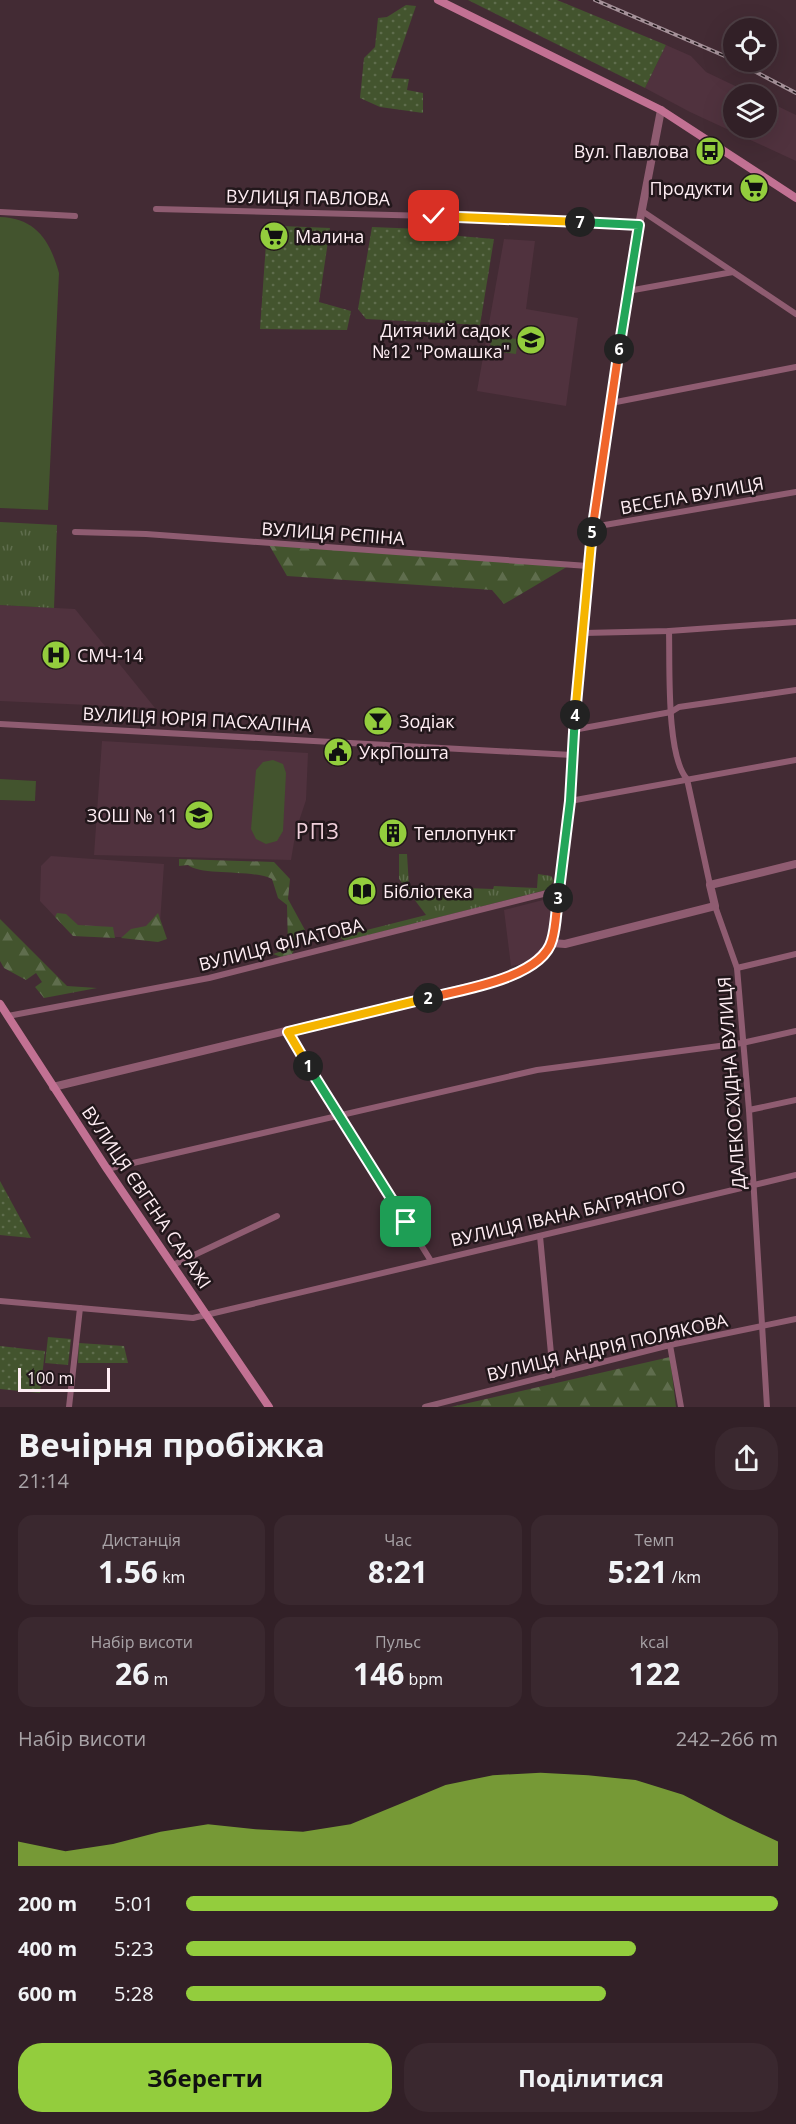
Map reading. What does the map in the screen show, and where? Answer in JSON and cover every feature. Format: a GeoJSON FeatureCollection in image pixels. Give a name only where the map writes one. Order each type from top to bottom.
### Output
{"type":"FeatureCollection","features":[{"type":"Feature","properties":{"kind":"main road"},"geometry":{"type":"LineString","coordinates":[[438,0],[661,110],[796,198]]}},
{"type":"Feature","properties":{"kind":"main road","name":"ВУЛИЦЯ ЄВГЕНА САРАЖІ"},"geometry":{"type":"LineString","coordinates":[[0,1004],[107,1169],[269,1407]]}},
{"type":"Feature","properties":{"kind":"street"},"geometry":{"type":"LineString","coordinates":[[53,1087],[514,976],[527,968],[552,943],[570,801],[573,730],[584,633],[592,527],[628,291],[661,110]]}},
{"type":"Feature","properties":{"kind":"street","name":"ВУЛИЦЯ ПАВЛОВА"},"geometry":{"type":"LineString","coordinates":[[156,209],[535,219],[639,225]]}},
{"type":"Feature","properties":{"kind":"street"},"geometry":{"type":"LineString","coordinates":[[642,211],[796,314]]}},
{"type":"Feature","properties":{"kind":"street"},"geometry":{"type":"LineString","coordinates":[[0,212],[75,216]]}},
{"type":"Feature","properties":{"kind":"street"},"geometry":{"type":"LineString","coordinates":[[628,291],[733,272]]}},
{"type":"Feature","properties":{"kind":"street"},"geometry":{"type":"LineString","coordinates":[[611,403],[796,367]]}},
{"type":"Feature","properties":{"kind":"street","name":"ВЕСЕЛА ВУЛИЦЯ"},"geometry":{"type":"LineString","coordinates":[[592,527],[796,492]]}},
{"type":"Feature","properties":{"kind":"street","name":"ВУЛИЦЯ РЄПІНА"},"geometry":{"type":"LineString","coordinates":[[75,532],[146,534],[588,566]]}},
{"type":"Feature","properties":{"kind":"street"},"geometry":{"type":"LineString","coordinates":[[584,633],[669,631],[796,622]]}},
{"type":"Feature","properties":{"kind":"street","name":"ДАЛЕКОСХІДНА ВУЛИЦЯ"},"geometry":{"type":"LineString","coordinates":[[669,631],[671,712],[679,770],[687,779],[715,906],[737,968],[764,1327],[767,1407]]}},
{"type":"Feature","properties":{"kind":"street"},"geometry":{"type":"LineString","coordinates":[[573,730],[671,712],[680,707],[796,690]]}},
{"type":"Feature","properties":{"kind":"street","name":"ВУЛИЦЯ ЮРІЯ ПАСХАЛІНА"},"geometry":{"type":"LineString","coordinates":[[0,724],[572,755]]}},
{"type":"Feature","properties":{"kind":"street"},"geometry":{"type":"LineString","coordinates":[[570,801],[796,760]]}},
{"type":"Feature","properties":{"kind":"street"},"geometry":{"type":"LineString","coordinates":[[710,885],[796,864]]}},
{"type":"Feature","properties":{"kind":"street","name":"ВУЛИЦЯ ФІЛАТОВА"},"geometry":{"type":"LineString","coordinates":[[8,1016],[209,978],[559,890]]}},
{"type":"Feature","properties":{"kind":"street"},"geometry":{"type":"LineString","coordinates":[[552,943],[565,944],[715,906]]}},
{"type":"Feature","properties":{"kind":"street"},"geometry":{"type":"LineString","coordinates":[[737,968],[796,954]]}},
{"type":"Feature","properties":{"kind":"street"},"geometry":{"type":"LineString","coordinates":[[107,1169],[537,1070],[742,1043],[796,1031]]}},
{"type":"Feature","properties":{"kind":"street"},"geometry":{"type":"LineString","coordinates":[[288,1032],[338,1116],[431,1261]]}},
{"type":"Feature","properties":{"kind":"street"},"geometry":{"type":"LineString","coordinates":[[749,1110],[796,1100]]}},
{"type":"Feature","properties":{"kind":"street","name":"ВУЛИЦЯ ІВАНА БАГРЯНОГО"},"geometry":{"type":"LineString","coordinates":[[0,1301],[193,1318],[796,1175]]}},
{"type":"Feature","properties":{"kind":"street"},"geometry":{"type":"LineString","coordinates":[[173,1265],[277,1216]]}},
{"type":"Feature","properties":{"kind":"street"},"geometry":{"type":"LineString","coordinates":[[540,1236],[553,1375]]}},
{"type":"Feature","properties":{"kind":"street"},"geometry":{"type":"LineString","coordinates":[[69,1407],[80,1308]]}},
{"type":"Feature","properties":{"kind":"street","name":"ВУЛИЦЯ АНДРІЯ ПОЛЯКОВА"},"geometry":{"type":"LineString","coordinates":[[425,1407],[670,1345],[796,1319]]}},
{"type":"Feature","properties":{"kind":"street"},"geometry":{"type":"LineString","coordinates":[[670,1345],[681,1407]]}},
{"type":"Feature","properties":{"kind":"shaded area"},"geometry":{"type":"Polygon","coordinates":[[[666,45],[691,56],[706,72],[731,84],[723,84],[723,127],[690,112],[645,88],[666,45]]]}},
{"type":"Feature","properties":{"kind":"shaded area"},"geometry":{"type":"Polygon","coordinates":[[[777,106],[796,115],[796,161],[746,138],[777,138],[777,106]]]}},
{"type":"Feature","properties":{"kind":"shaded area","name":"Дитячий садок №12 \"Ромашка\""},"geometry":{"type":"Polygon","coordinates":[[[504,239],[535,241],[526,309],[578,318],[566,406],[477,391],[504,239]]]}},
{"type":"Feature","properties":{"kind":"shaded area","name":"СМЧ-14"},"geometry":{"type":"Polygon","coordinates":[[[0,605],[75,609],[155,708],[0,701],[0,605]]]}},
{"type":"Feature","properties":{"kind":"shaded area","name":"ЗОШ № 11"},"geometry":{"type":"Polygon","coordinates":[[[102,741],[308,753],[306,800],[296,830],[291,860],[94,855],[102,741]]]}},
{"type":"Feature","properties":{"kind":"shaded area"},"geometry":{"type":"Polygon","coordinates":[[[51,856],[164,864],[159,938],[73,936],[40,901],[41,866],[51,856]]]}},
{"type":"Feature","properties":{"kind":"shaded area"},"geometry":{"type":"Polygon","coordinates":[[[551,898],[550,931],[547,940],[538,954],[527,963],[511,966],[504,910],[551,898]]]}},
{"type":"Feature","properties":{"kind":"green space"},"geometry":{"type":"Polygon","coordinates":[[[468,0],[557,0],[666,45],[645,88],[468,0]]]}},
{"type":"Feature","properties":{"kind":"green space"},"geometry":{"type":"Polygon","coordinates":[[[406,5],[416,6],[391,78],[409,79],[407,90],[423,93],[423,113],[380,107],[360,98],[364,58],[375,47],[378,18],[387,17],[406,5]]]}},
{"type":"Feature","properties":{"kind":"green space"},"geometry":{"type":"Polygon","coordinates":[[[0,217],[23,222],[40,233],[51,251],[59,273],[48,510],[0,508],[0,217]]]}},
{"type":"Feature","properties":{"kind":"green space"},"geometry":{"type":"Polygon","coordinates":[[[282,226],[330,228],[319,302],[351,311],[347,330],[260,329],[266,243],[277,243],[282,226]]]}},
{"type":"Feature","properties":{"kind":"green space"},"geometry":{"type":"Polygon","coordinates":[[[372,227],[446,230],[459,236],[494,239],[480,325],[366,319],[358,309],[372,227]]]}},
{"type":"Feature","properties":{"kind":"green space"},"geometry":{"type":"Polygon","coordinates":[[[491,336],[518,339],[516,354],[490,351],[491,336]]]}},
{"type":"Feature","properties":{"kind":"green space"},"geometry":{"type":"Polygon","coordinates":[[[0,522],[57,525],[54,608],[0,605],[0,522]]]}},
{"type":"Feature","properties":{"kind":"green space"},"geometry":{"type":"Polygon","coordinates":[[[268,543],[570,565],[504,604],[492,590],[287,576],[268,543]]]}},
{"type":"Feature","properties":{"kind":"green space"},"geometry":{"type":"Polygon","coordinates":[[[273,760],[283,764],[286,773],[283,831],[277,841],[266,844],[256,839],[251,829],[256,770],[263,762],[273,760]]]}},
{"type":"Feature","properties":{"kind":"green space"},"geometry":{"type":"Polygon","coordinates":[[[0,779],[36,781],[35,801],[0,800],[0,779]]]}},
{"type":"Feature","properties":{"kind":"green space"},"geometry":{"type":"Polygon","coordinates":[[[399,854],[407,854],[409,886],[537,888],[538,874],[551,876],[554,881],[546,890],[345,941],[339,937],[426,915],[399,879],[399,854]]]}},
{"type":"Feature","properties":{"kind":"green space"},"geometry":{"type":"Polygon","coordinates":[[[179,859],[274,862],[290,879],[288,899],[305,930],[292,954],[281,957],[273,954],[288,949],[287,905],[278,898],[272,879],[252,874],[204,870],[188,865],[179,866],[179,859]]]}},
{"type":"Feature","properties":{"kind":"green space"},"geometry":{"type":"Polygon","coordinates":[[[57,913],[66,914],[78,925],[113,927],[115,938],[73,936],[55,917],[57,913]]]}},
{"type":"Feature","properties":{"kind":"green space"},"geometry":{"type":"Polygon","coordinates":[[[158,913],[167,939],[158,942],[121,938],[131,929],[146,926],[158,913]]]}},
{"type":"Feature","properties":{"kind":"green space"},"geometry":{"type":"Polygon","coordinates":[[[0,919],[67,986],[97,988],[44,998],[35,987],[42,982],[36,973],[26,980],[4,968],[0,961],[0,919]]]}},
{"type":"Feature","properties":{"kind":"green space"},"geometry":{"type":"Polygon","coordinates":[[[0,1181],[31,1238],[0,1235],[0,1181]]]}},
{"type":"Feature","properties":{"kind":"green space"},"geometry":{"type":"Polygon","coordinates":[[[48,1337],[71,1339],[68,1365],[45,1363],[48,1337]]]}},
{"type":"Feature","properties":{"kind":"green space"},"geometry":{"type":"Polygon","coordinates":[[[79,1343],[124,1346],[128,1363],[78,1363],[79,1343]]]}},
{"type":"Feature","properties":{"kind":"green space"},"geometry":{"type":"Polygon","coordinates":[[[0,1346],[45,1351],[40,1393],[0,1389],[0,1346]]]}},
{"type":"Feature","properties":{"kind":"green space"},"geometry":{"type":"Polygon","coordinates":[[[670,1357],[676,1407],[451,1407],[670,1357]]]}},
{"type":"Feature","properties":{"kind":"railway"},"geometry":{"type":"LineString","coordinates":[[595,0],[723,55]]}},
{"type":"Feature","properties":{"kind":"railway"},"geometry":{"type":"LineString","coordinates":[[756,72],[796,93]]}},
{"type":"Feature","properties":{"kind":"place","name":"Вул. Павлова"},"geometry":{"type":"Point","coordinates":[710,151]}},
{"type":"Feature","properties":{"kind":"place","name":"Продукти"},"geometry":{"type":"Point","coordinates":[754,188]}},
{"type":"Feature","properties":{"kind":"place","name":"Малина"},"geometry":{"type":"Point","coordinates":[274,236]}},
{"type":"Feature","properties":{"kind":"place","name":"Дитячий садок №12 \"Ромашка\""},"geometry":{"type":"Point","coordinates":[531,340]}},
{"type":"Feature","properties":{"kind":"place","name":"СМЧ-14"},"geometry":{"type":"Point","coordinates":[56,655]}},
{"type":"Feature","properties":{"kind":"place","name":"Зодіак"},"geometry":{"type":"Point","coordinates":[378,721]}},
{"type":"Feature","properties":{"kind":"place","name":"УкрПошта"},"geometry":{"type":"Point","coordinates":[338,752]}},
{"type":"Feature","properties":{"kind":"place","name":"ЗОШ № 11"},"geometry":{"type":"Point","coordinates":[199,815]}},
{"type":"Feature","properties":{"kind":"place","name":"Теплопункт"},"geometry":{"type":"Point","coordinates":[393,833]}},
{"type":"Feature","properties":{"kind":"place","name":"Бібліотека"},"geometry":{"type":"Point","coordinates":[362,891]}},
{"type":"Feature","properties":{"kind":"district","name":"РПЗ"},"geometry":{"type":"Point","coordinates":[318,831]}},
{"type":"Feature","properties":{"kind":"route"},"geometry":{"type":"LineString","coordinates":[[406,1222],[338,1116],[288,1032],[514,976],[527,968],[552,943],[570,801],[573,730],[584,633],[592,527],[639,225],[546,219],[434,216]]}}]}
